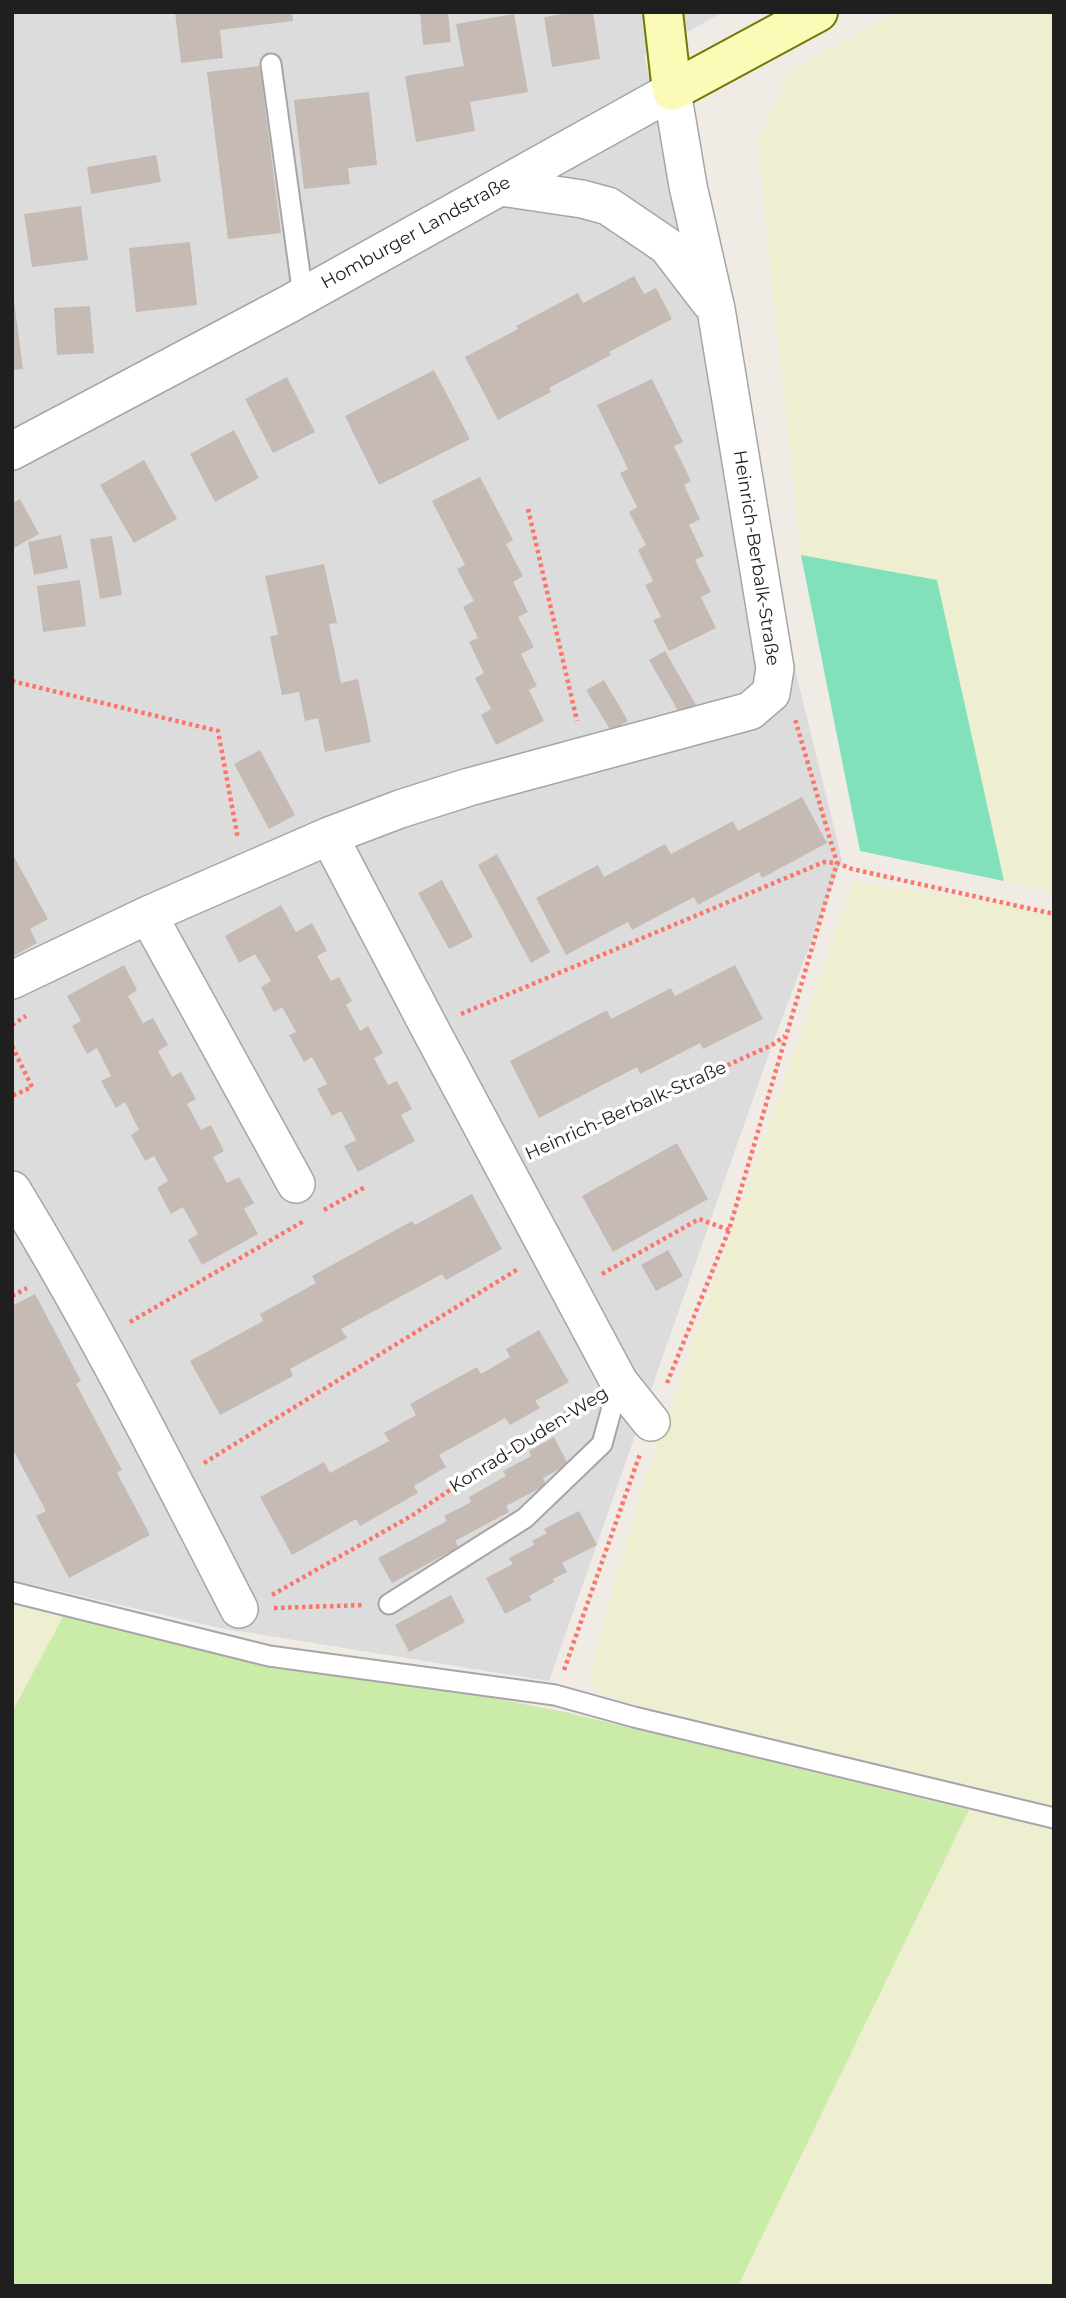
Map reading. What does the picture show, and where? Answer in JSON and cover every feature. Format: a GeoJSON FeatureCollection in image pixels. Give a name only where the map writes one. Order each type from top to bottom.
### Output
{"type":"FeatureCollection","features":[{"type":"Feature","properties":{"kind":"street"},"geometry":{"type":"LineString","coordinates":[[663,12],[672,91]]}},
{"type":"Feature","properties":{"kind":"street","name":"Homburger Landstraße"},"geometry":{"type":"LineString","coordinates":[[12,451],[303,296],[818,12]]}},
{"type":"Feature","properties":{"kind":"street","name":"Heinrich-Berbalk-Straße"},"geometry":{"type":"LineString","coordinates":[[672,91],[688,186],[716,309],[775,668],[771,693]]}},
{"type":"Feature","properties":{"kind":"street","name":"Heinrich-Berbalk-Straße"},"geometry":{"type":"LineString","coordinates":[[501,187],[582,199],[608,206],[667,246],[716,309]]}},
{"type":"Feature","properties":{"kind":"street"},"geometry":{"type":"LineString","coordinates":[[12,980],[148,915],[329,836],[400,809],[469,787],[750,711],[771,693]]}},
{"type":"Feature","properties":{"kind":"street","name":"Heinrich-Berbalk-Straße"},"geometry":{"type":"LineString","coordinates":[[329,836],[503,1167],[620,1382],[651,1422]]}},
{"type":"Feature","properties":{"kind":"street"},"geometry":{"type":"LineString","coordinates":[[148,915],[296,1184]]}},
{"type":"Feature","properties":{"kind":"street"},"geometry":{"type":"LineString","coordinates":[[12,1190],[99,1340],[243,1609]]}},
{"type":"Feature","properties":{"kind":"lane"},"geometry":{"type":"LineString","coordinates":[[271,64],[303,296]]}},
{"type":"Feature","properties":{"kind":"lane","name":"Konrad-Duden-Weg"},"geometry":{"type":"LineString","coordinates":[[389,1604],[525,1518],[573,1472],[602,1444],[620,1382]]}},
{"type":"Feature","properties":{"kind":"lane"},"geometry":{"type":"LineString","coordinates":[[12,1592],[269,1656],[555,1695],[634,1717],[1054,1818]]}},
{"type":"Feature","properties":{"kind":"path"},"geometry":{"type":"LineString","coordinates":[[528,509],[585,756]]}},
{"type":"Feature","properties":{"kind":"path"},"geometry":{"type":"LineString","coordinates":[[12,681],[218,731],[244,874]]}},
{"type":"Feature","properties":{"kind":"path"},"geometry":{"type":"LineString","coordinates":[[555,1695],[651,1422],[729,1230],[837,863],[793,716],[771,693]]}},
{"type":"Feature","properties":{"kind":"path"},"geometry":{"type":"LineString","coordinates":[[429,1027],[824,862],[1054,914]]}},
{"type":"Feature","properties":{"kind":"path","name":"Heinrich-Berbalk-Straße"},"geometry":{"type":"LineString","coordinates":[[503,1167],[772,1045],[786,1036]]}},
{"type":"Feature","properties":{"kind":"path"},"geometry":{"type":"LineString","coordinates":[[12,1046],[33,1087],[12,1096]]}},
{"type":"Feature","properties":{"kind":"path"},"geometry":{"type":"LineString","coordinates":[[321,1211],[365,1187]]}},
{"type":"Feature","properties":{"kind":"path"},"geometry":{"type":"LineString","coordinates":[[99,1340],[310,1217]]}},
{"type":"Feature","properties":{"kind":"path"},"geometry":{"type":"LineString","coordinates":[[571,1291],[699,1219],[729,1230]]}},
{"type":"Feature","properties":{"kind":"path"},"geometry":{"type":"LineString","coordinates":[[174,1481],[548,1250]]}},
{"type":"Feature","properties":{"kind":"path","name":"Konrad-Duden-Weg"},"geometry":{"type":"LineString","coordinates":[[243,1609],[413,1515],[537,1431],[620,1382]]}},
{"type":"Feature","properties":{"kind":"path"},"geometry":{"type":"LineString","coordinates":[[243,1609],[389,1604]]}},
{"type":"Feature","properties":{"kind":"shaded area"},"geometry":{"type":"Polygon","coordinates":[[[12,12],[724,12],[644,55],[842,860],[772,1045],[549,1681],[220,1628],[12,1580],[12,12]]]}},
{"type":"Feature","properties":{"kind":"green space"},"geometry":{"type":"Polygon","coordinates":[[[896,12],[1054,12],[1054,892],[1004,881],[937,581],[801,555],[757,140],[791,70],[896,12]]]}},
{"type":"Feature","properties":{"kind":"green space"},"geometry":{"type":"Polygon","coordinates":[[[801,555],[937,580],[1004,881],[860,851],[801,555]]]}},
{"type":"Feature","properties":{"kind":"green space"},"geometry":{"type":"Polygon","coordinates":[[[853,882],[1011,904],[1054,915],[1054,1806],[631,1703],[596,1692],[589,1675],[642,1488],[853,882]]]}},
{"type":"Feature","properties":{"kind":"green space"},"geometry":{"type":"Polygon","coordinates":[[[12,1599],[65,1613],[12,1712],[12,1599]]]}},
{"type":"Feature","properties":{"kind":"green space"},"geometry":{"type":"Polygon","coordinates":[[[65,1613],[569,1713],[969,1810],[738,2286],[12,2286],[12,1712],[65,1613]]]}},
{"type":"Feature","properties":{"kind":"green space"},"geometry":{"type":"Polygon","coordinates":[[[969,1810],[1054,1830],[1054,2286],[738,2286],[969,1810]]]}},
{"type":"Feature","properties":{"kind":"building"},"geometry":{"type":"Polygon","coordinates":[[[175,12],[292,12],[293,21],[220,30],[223,58],[181,63],[175,12]]]}},
{"type":"Feature","properties":{"kind":"building"},"geometry":{"type":"Polygon","coordinates":[[[420,12],[448,12],[451,42],[423,45],[420,12]]]}},
{"type":"Feature","properties":{"kind":"building"},"geometry":{"type":"Polygon","coordinates":[[[593,12],[600,59],[552,67],[544,17],[593,12]]]}},
{"type":"Feature","properties":{"kind":"building"},"geometry":{"type":"Polygon","coordinates":[[[514,14],[528,92],[470,102],[475,131],[416,142],[405,76],[464,66],[456,24],[514,14]]]}},
{"type":"Feature","properties":{"kind":"building"},"geometry":{"type":"Polygon","coordinates":[[[260,66],[281,233],[228,239],[207,72],[260,66]]]}},
{"type":"Feature","properties":{"kind":"building"},"geometry":{"type":"Polygon","coordinates":[[[369,92],[377,165],[348,168],[350,184],[304,189],[294,100],[369,92]]]}},
{"type":"Feature","properties":{"kind":"building"},"geometry":{"type":"Polygon","coordinates":[[[156,155],[161,182],[91,194],[87,167],[156,155]]]}},
{"type":"Feature","properties":{"kind":"building"},"geometry":{"type":"Polygon","coordinates":[[[81,206],[88,260],[32,267],[24,214],[81,206]]]}},
{"type":"Feature","properties":{"kind":"building"},"geometry":{"type":"Polygon","coordinates":[[[190,242],[197,305],[136,312],[129,248],[190,242]]]}},
{"type":"Feature","properties":{"kind":"building"},"geometry":{"type":"Polygon","coordinates":[[[634,276],[644,294],[656,288],[672,319],[609,352],[611,355],[549,388],[551,392],[498,420],[465,357],[578,293],[583,303],[634,276]]]}},
{"type":"Feature","properties":{"kind":"building"},"geometry":{"type":"Polygon","coordinates":[[[14,301],[23,369],[12,370],[12,302],[14,301]]]}},
{"type":"Feature","properties":{"kind":"building"},"geometry":{"type":"Polygon","coordinates":[[[90,306],[94,353],[57,355],[54,308],[90,306]]]}},
{"type":"Feature","properties":{"kind":"building"},"geometry":{"type":"Polygon","coordinates":[[[434,370],[470,439],[379,485],[345,416],[434,370]]]}},
{"type":"Feature","properties":{"kind":"building"},"geometry":{"type":"Polygon","coordinates":[[[287,377],[315,432],[273,453],[245,399],[287,377]]]}},
{"type":"Feature","properties":{"kind":"building"},"geometry":{"type":"Polygon","coordinates":[[[652,379],[683,442],[674,446],[691,481],[684,485],[700,519],[689,525],[704,556],[695,560],[711,592],[701,597],[716,628],[669,651],[653,620],[661,617],[645,585],[653,581],[638,550],[646,545],[629,512],[637,507],[620,473],[628,469],[597,405],[652,379]]]}},
{"type":"Feature","properties":{"kind":"building"},"geometry":{"type":"Polygon","coordinates":[[[234,430],[259,478],[215,502],[190,454],[234,430]]]}},
{"type":"Feature","properties":{"kind":"building"},"geometry":{"type":"Polygon","coordinates":[[[144,460],[177,519],[134,543],[100,485],[144,460]]]}},
{"type":"Feature","properties":{"kind":"building"},"geometry":{"type":"Polygon","coordinates":[[[480,477],[513,540],[506,544],[523,576],[513,582],[528,612],[518,617],[534,647],[521,654],[537,686],[529,690],[544,721],[496,745],[481,715],[491,709],[475,678],[484,673],[469,642],[478,638],[463,607],[474,601],[457,569],[465,565],[432,501],[480,477]]]}},
{"type":"Feature","properties":{"kind":"building"},"geometry":{"type":"Polygon","coordinates":[[[20,499],[39,534],[12,549],[12,503],[20,499]]]}},
{"type":"Feature","properties":{"kind":"building"},"geometry":{"type":"Polygon","coordinates":[[[61,535],[68,568],[34,575],[28,542],[61,535]]]}},
{"type":"Feature","properties":{"kind":"building"},"geometry":{"type":"Polygon","coordinates":[[[112,536],[122,595],[100,599],[90,539],[112,536]]]}},
{"type":"Feature","properties":{"kind":"building"},"geometry":{"type":"Polygon","coordinates":[[[324,564],[337,623],[329,624],[341,683],[358,679],[371,742],[325,752],[318,718],[305,721],[299,692],[282,695],[270,636],[278,635],[265,576],[324,564]]]}},
{"type":"Feature","properties":{"kind":"building"},"geometry":{"type":"Polygon","coordinates":[[[80,580],[86,626],[43,632],[37,586],[80,580]]]}},
{"type":"Feature","properties":{"kind":"building"},"geometry":{"type":"Polygon","coordinates":[[[665,651],[696,705],[680,714],[649,660],[665,651]]]}},
{"type":"Feature","properties":{"kind":"building"},"geometry":{"type":"Polygon","coordinates":[[[604,680],[628,721],[611,731],[586,690],[604,680]]]}},
{"type":"Feature","properties":{"kind":"building"},"geometry":{"type":"Polygon","coordinates":[[[260,750],[295,815],[269,829],[234,764],[260,750]]]}},
{"type":"Feature","properties":{"kind":"building"},"geometry":{"type":"Polygon","coordinates":[[[802,797],[827,843],[762,878],[759,872],[698,905],[694,897],[632,930],[628,922],[566,955],[536,898],[598,865],[604,877],[665,844],[671,854],[733,821],[738,831],[802,797]]]}},
{"type":"Feature","properties":{"kind":"building"},"geometry":{"type":"Polygon","coordinates":[[[12,853],[48,919],[30,929],[37,943],[12,957],[12,853]]]}},
{"type":"Feature","properties":{"kind":"building"},"geometry":{"type":"Polygon","coordinates":[[[497,854],[550,952],[531,963],[478,865],[497,854]]]}},
{"type":"Feature","properties":{"kind":"building"},"geometry":{"type":"Polygon","coordinates":[[[442,880],[473,937],[449,949],[418,893],[442,880]]]}},
{"type":"Feature","properties":{"kind":"building"},"geometry":{"type":"Polygon","coordinates":[[[281,905],[296,932],[312,923],[327,951],[317,956],[331,981],[339,977],[352,1001],[346,1005],[360,1031],[368,1026],[383,1053],[374,1058],[388,1085],[397,1081],[412,1109],[401,1115],[415,1141],[358,1172],[344,1146],[356,1140],[341,1111],[332,1116],[317,1089],[327,1084],[312,1057],[304,1062],[289,1035],[296,1032],[282,1007],[274,1012],[261,987],[271,981],[255,954],[239,963],[225,936],[281,905]]]}},
{"type":"Feature","properties":{"kind":"building"},"geometry":{"type":"Polygon","coordinates":[[[124,965],[137,990],[128,996],[143,1023],[153,1018],[168,1045],[158,1051],[172,1077],[181,1072],[196,1099],[187,1104],[201,1130],[211,1125],[224,1151],[213,1157],[227,1183],[239,1177],[254,1203],[244,1209],[258,1234],[202,1265],[188,1240],[198,1234],[183,1207],[171,1214],[157,1188],[168,1181],[154,1156],[145,1161],[131,1135],[139,1130],[125,1102],[116,1108],[101,1081],[111,1076],[97,1048],[87,1054],[72,1026],[81,1021],[67,996],[124,965]]]}},
{"type":"Feature","properties":{"kind":"building"},"geometry":{"type":"Polygon","coordinates":[[[735,965],[763,1019],[703,1049],[700,1043],[640,1074],[637,1067],[539,1118],[510,1061],[607,1010],[611,1019],[671,988],[675,996],[735,965]]]}},
{"type":"Feature","properties":{"kind":"building"},"geometry":{"type":"Polygon","coordinates":[[[677,1143],[708,1199],[613,1252],[582,1196],[677,1143]]]}},
{"type":"Feature","properties":{"kind":"building"},"geometry":{"type":"Polygon","coordinates":[[[472,1194],[502,1249],[446,1280],[442,1274],[341,1329],[347,1338],[290,1369],[293,1376],[220,1415],[190,1361],[263,1321],[260,1314],[316,1283],[312,1276],[412,1221],[415,1225],[472,1194]]]}},
{"type":"Feature","properties":{"kind":"building"},"geometry":{"type":"Polygon","coordinates":[[[668,1250],[683,1276],[656,1291],[641,1265],[668,1250]]]}},
{"type":"Feature","properties":{"kind":"building"},"geometry":{"type":"Polygon","coordinates":[[[35,1294],[81,1381],[76,1384],[122,1470],[117,1473],[150,1535],[69,1578],[36,1516],[46,1511],[12,1448],[12,1306],[35,1294]]]}},
{"type":"Feature","properties":{"kind":"building"},"geometry":{"type":"Polygon","coordinates":[[[539,1330],[569,1382],[535,1401],[540,1408],[510,1425],[505,1418],[439,1455],[446,1467],[414,1486],[418,1493],[360,1526],[356,1519],[292,1555],[260,1497],[324,1462],[330,1473],[389,1441],[384,1433],[416,1415],[410,1404],[477,1367],[481,1374],[510,1357],[506,1349],[539,1330]]]}},
{"type":"Feature","properties":{"kind":"building"},"geometry":{"type":"Polygon","coordinates":[[[554,1437],[568,1464],[543,1478],[546,1485],[506,1506],[509,1512],[455,1541],[459,1547],[392,1583],[378,1558],[447,1521],[444,1516],[471,1502],[469,1497],[506,1476],[503,1471],[531,1456],[529,1451],[554,1437]]]}},
{"type":"Feature","properties":{"kind":"building"},"geometry":{"type":"Polygon","coordinates":[[[579,1511],[597,1545],[562,1563],[567,1572],[529,1596],[532,1600],[505,1614],[486,1578],[513,1564],[509,1558],[534,1545],[532,1541],[547,1533],[544,1529],[579,1511]]]}},
{"type":"Feature","properties":{"kind":"building"},"geometry":{"type":"Polygon","coordinates":[[[451,1595],[465,1622],[409,1652],[395,1625],[451,1595]]]}}]}
